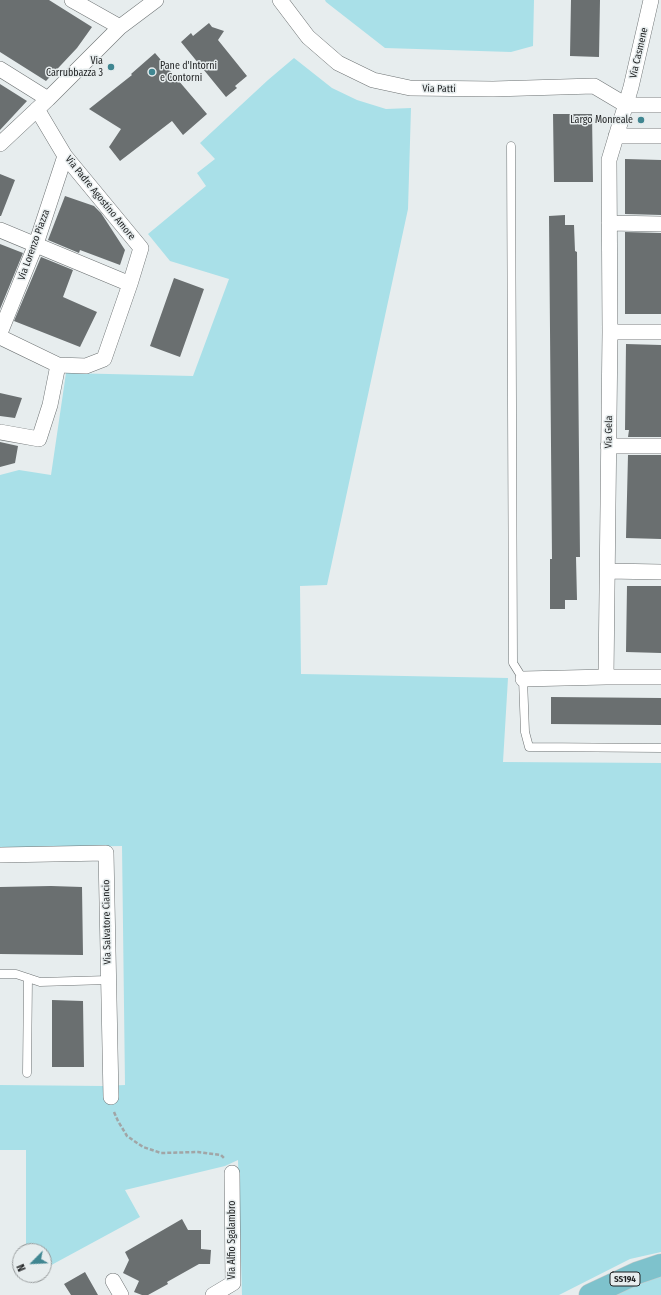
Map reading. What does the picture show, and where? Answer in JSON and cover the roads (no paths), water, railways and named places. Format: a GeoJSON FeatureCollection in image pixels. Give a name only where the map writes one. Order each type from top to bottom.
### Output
{"type":"FeatureCollection","features":[{"type":"Feature","properties":{"kind":"main road","name":"SS194"},"geometry":{"type":"LineString","coordinates":[[590,1295],[637,1273],[661,1265]]}},
{"type":"Feature","properties":{"kind":"street"},"geometry":{"type":"LineString","coordinates":[[72,0],[120,27]]}},
{"type":"Feature","properties":{"kind":"street"},"geometry":{"type":"LineString","coordinates":[[0,144],[43,104],[120,27],[156,0]]}},
{"type":"Feature","properties":{"kind":"street","name":"Via Patti"},"geometry":{"type":"LineString","coordinates":[[280,0],[308,37],[332,58],[338,63],[373,80],[410,88],[493,89],[594,86],[626,105]]}},
{"type":"Feature","properties":{"kind":"street","name":"Via Casmene"},"geometry":{"type":"LineString","coordinates":[[626,105],[651,0]]}},
{"type":"Feature","properties":{"kind":"street"},"geometry":{"type":"LineString","coordinates":[[0,69],[43,104]]}},
{"type":"Feature","properties":{"kind":"street","name":"Via Padre Agostino Amore"},"geometry":{"type":"LineString","coordinates":[[43,104],[65,156],[141,248],[104,359],[86,366],[58,365]]}},
{"type":"Feature","properties":{"kind":"street"},"geometry":{"type":"LineString","coordinates":[[626,105],[661,105]]}},
{"type":"Feature","properties":{"kind":"street","name":"Via Gela"},"geometry":{"type":"LineString","coordinates":[[606,677],[610,332],[609,160],[626,105]]}},
{"type":"Feature","properties":{"kind":"street"},"geometry":{"type":"LineString","coordinates":[[616,136],[661,136]]}},
{"type":"Feature","properties":{"kind":"street","name":"Via Lorenzo Piazza"},"geometry":{"type":"LineString","coordinates":[[0,333],[36,244],[65,156]]}},
{"type":"Feature","properties":{"kind":"street"},"geometry":{"type":"LineString","coordinates":[[609,223],[661,224]]}},
{"type":"Feature","properties":{"kind":"street"},"geometry":{"type":"LineString","coordinates":[[0,230],[130,284]]}},
{"type":"Feature","properties":{"kind":"street"},"geometry":{"type":"LineString","coordinates":[[610,332],[661,332]]}},
{"type":"Feature","properties":{"kind":"street"},"geometry":{"type":"LineString","coordinates":[[0,337],[58,365],[50,405],[39,439],[0,432]]}},
{"type":"Feature","properties":{"kind":"street"},"geometry":{"type":"LineString","coordinates":[[608,446],[661,446]]}},
{"type":"Feature","properties":{"kind":"street"},"geometry":{"type":"LineString","coordinates":[[608,572],[661,572]]}},
{"type":"Feature","properties":{"kind":"street"},"geometry":{"type":"LineString","coordinates":[[523,680],[661,677]]}},
{"type":"Feature","properties":{"kind":"street","name":"Via Salvatore Ciancio"},"geometry":{"type":"LineString","coordinates":[[0,855],[106,853],[111,1097]]}},
{"type":"Feature","properties":{"kind":"street","name":"Via Alfio Sgalambro"},"geometry":{"type":"LineString","coordinates":[[212,1295],[233,1283],[232,1174]]}},
{"type":"Feature","properties":{"kind":"street"},"geometry":{"type":"LineString","coordinates":[[112,1281],[121,1295]]}},
{"type":"Feature","properties":{"kind":"lane"},"geometry":{"type":"LineString","coordinates":[[511,146],[513,663],[523,680],[525,732],[529,746],[661,748]]}},
{"type":"Feature","properties":{"kind":"lane"},"geometry":{"type":"LineString","coordinates":[[0,974],[16,974],[40,982],[108,980]]}},
{"type":"Feature","properties":{"kind":"lane"},"geometry":{"type":"LineString","coordinates":[[27,1073],[28,978]]}},
{"type":"Feature","properties":{"kind":"place","name":"Via Carrubbazza 3"},"geometry":{"type":"Point","coordinates":[111,67]}},
{"type":"Feature","properties":{"kind":"place","name":"Pane d'Intorni e Contorni"},"geometry":{"type":"Point","coordinates":[152,72]}},
{"type":"Feature","properties":{"kind":"place","name":"Largo Monreale"},"geometry":{"type":"Point","coordinates":[641,120]}}]}
